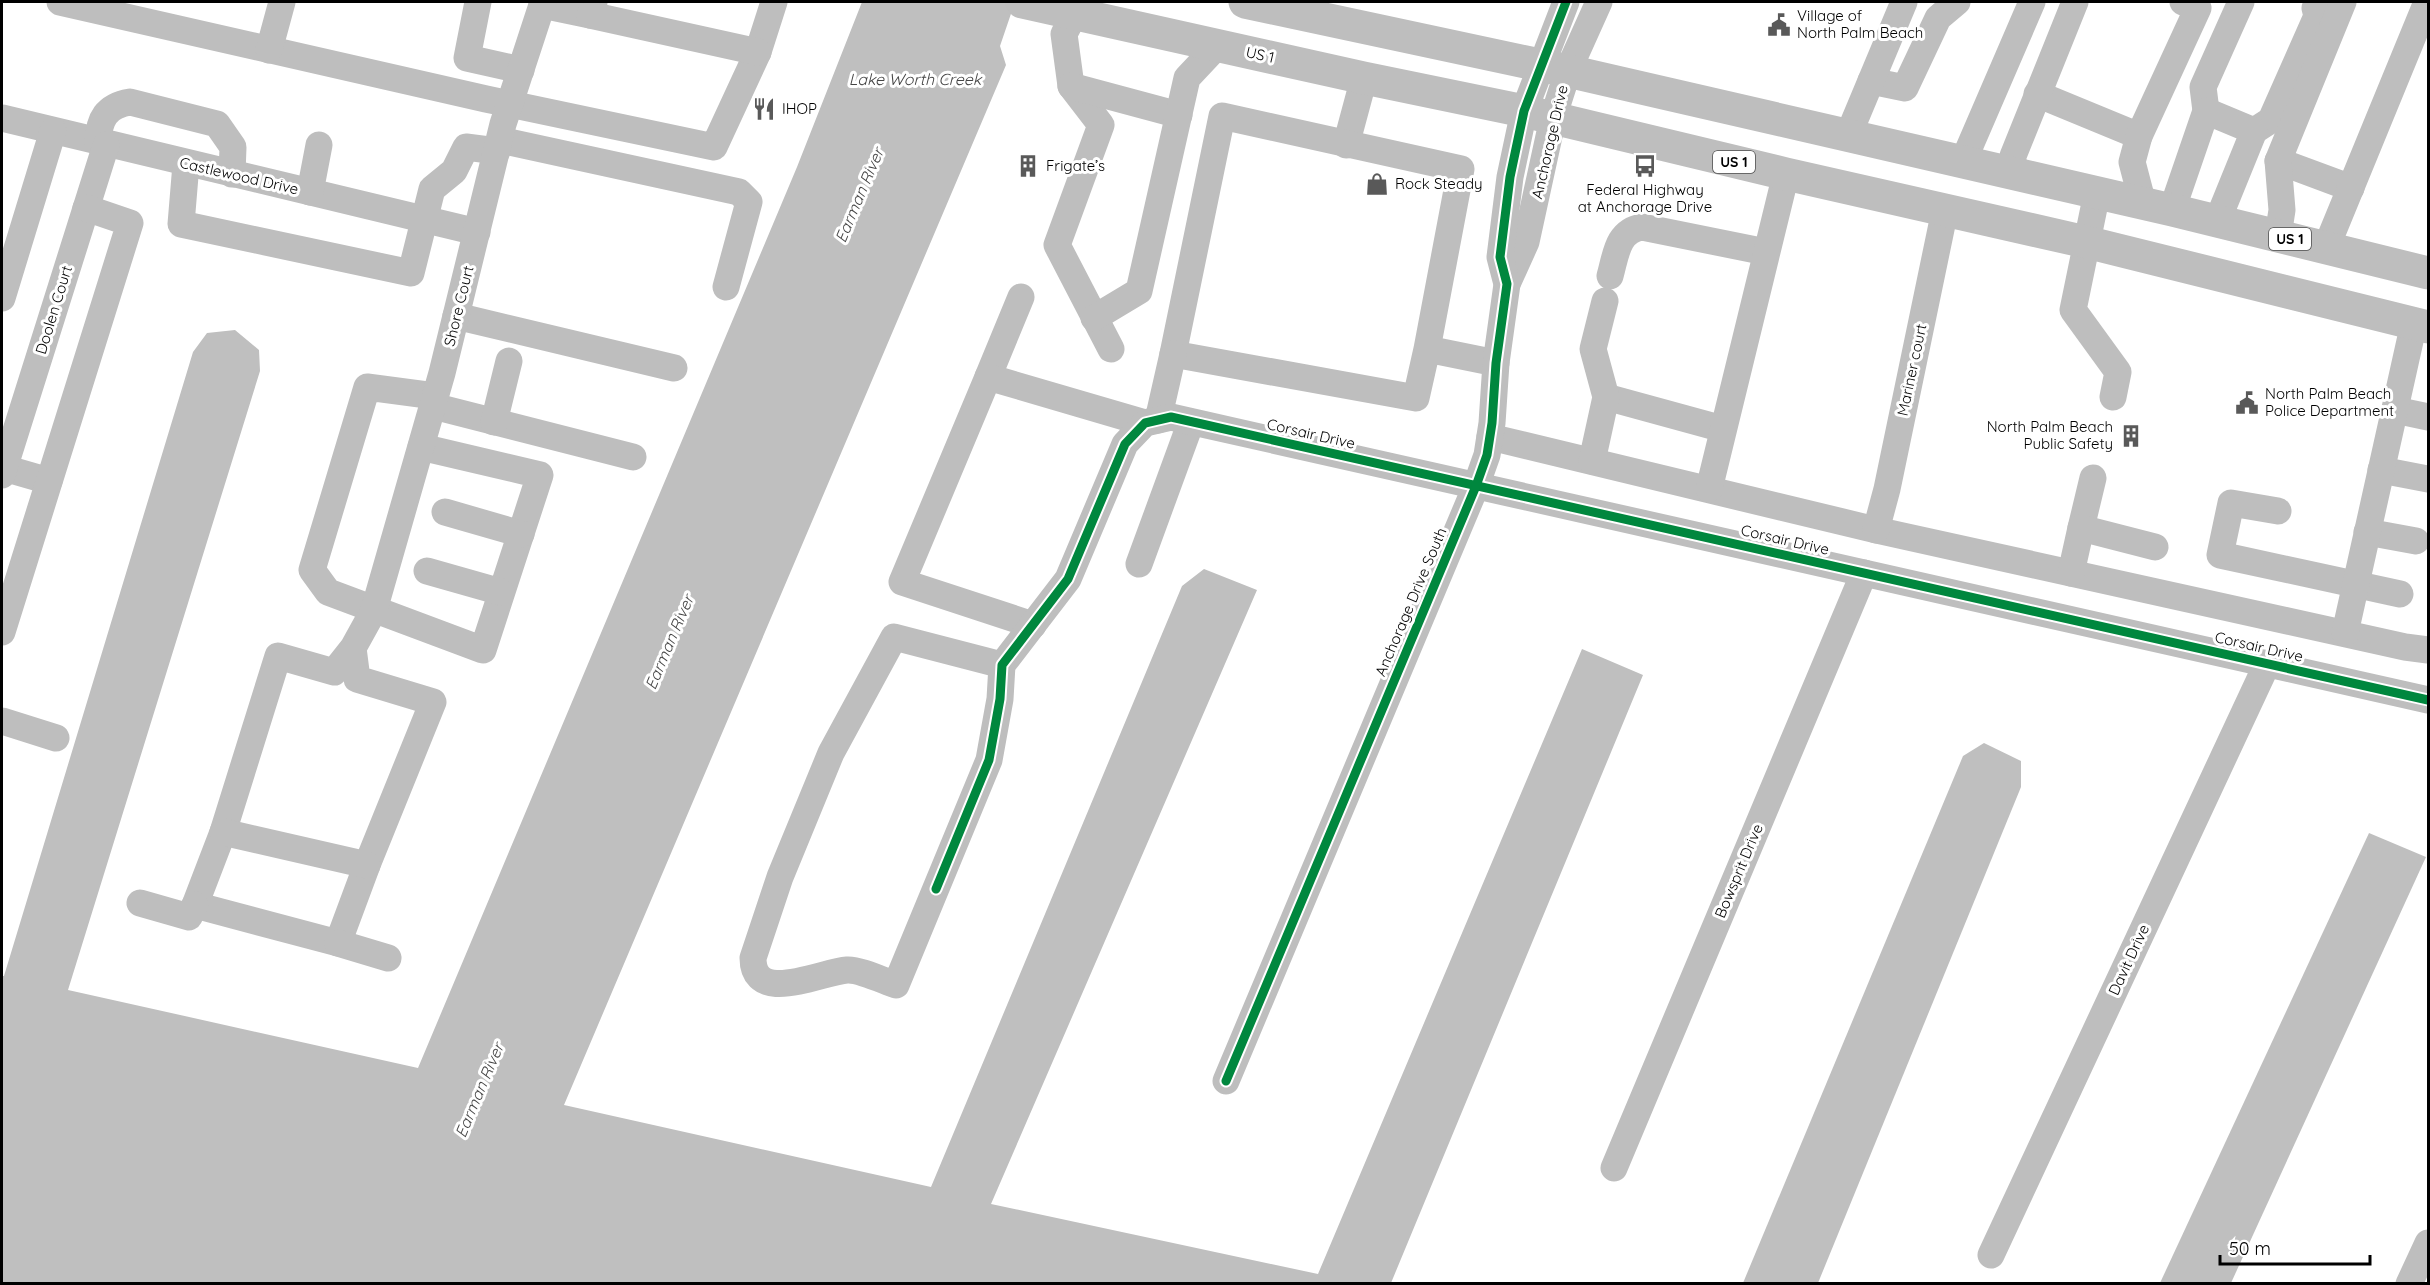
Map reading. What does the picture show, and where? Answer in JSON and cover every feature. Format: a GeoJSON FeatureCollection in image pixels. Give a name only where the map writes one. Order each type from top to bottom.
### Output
{"type":"FeatureCollection","features":[{"type":"Feature","properties":{"kind":"main road","name":"US 1"},"geometry":{"type":"LineString","coordinates":[[1245,2],[1554,68],[2097,192],[2428,273]]}},
{"type":"Feature","properties":{"kind":"main road","name":"US 1"},"geometry":{"type":"LineString","coordinates":[[1030,3],[1083,7],[1218,45],[1539,115],[2086,243],[2421,325]]}},
{"type":"Feature","properties":{"kind":"street"},"geometry":{"type":"LineString","coordinates":[[60,2],[510,104],[714,147],[758,52],[774,2]]}},
{"type":"Feature","properties":{"kind":"street"},"geometry":{"type":"LineString","coordinates":[[269,50],[282,2]]}},
{"type":"Feature","properties":{"kind":"street"},"geometry":{"type":"LineString","coordinates":[[478,2],[467,58],[520,70]]}},
{"type":"Feature","properties":{"kind":"street","name":"Anchorage Drive"},"geometry":{"type":"LineString","coordinates":[[1539,115],[1554,68],[1566,2]]}},
{"type":"Feature","properties":{"kind":"street","name":"Anchorage Drive"},"geometry":{"type":"LineString","coordinates":[[1554,68],[1599,2]]}},
{"type":"Feature","properties":{"kind":"street"},"geometry":{"type":"LineString","coordinates":[[1848,136],[1905,2]]}},
{"type":"Feature","properties":{"kind":"street"},"geometry":{"type":"LineString","coordinates":[[1871,81],[1905,88],[1938,18],[1956,2]]}},
{"type":"Feature","properties":{"kind":"street"},"geometry":{"type":"LineString","coordinates":[[1963,162],[2032,2]]}},
{"type":"Feature","properties":{"kind":"street"},"geometry":{"type":"LineString","coordinates":[[2013,174],[2013,156],[2074,2]]}},
{"type":"Feature","properties":{"kind":"street"},"geometry":{"type":"LineString","coordinates":[[2157,207],[2132,162],[2139,136],[2198,8],[2183,2]]}},
{"type":"Feature","properties":{"kind":"street"},"geometry":{"type":"LineString","coordinates":[[2157,207],[2206,111],[2203,87],[2241,2]]}},
{"type":"Feature","properties":{"kind":"street"},"geometry":{"type":"LineString","coordinates":[[2278,236],[2282,210],[2278,161],[2343,2]]}},
{"type":"Feature","properties":{"kind":"street"},"geometry":{"type":"LineString","coordinates":[[2326,248],[2427,2]]}},
{"type":"Feature","properties":{"kind":"street"},"geometry":{"type":"LineString","coordinates":[[542,3],[592,8],[758,52]]}},
{"type":"Feature","properties":{"kind":"street","name":"Shore Court"},"geometry":{"type":"LineString","coordinates":[[223,832],[278,656],[334,672],[353,648],[374,610],[434,401],[498,145],[542,3]]}},
{"type":"Feature","properties":{"kind":"street"},"geometry":{"type":"LineString","coordinates":[[2217,222],[2254,131],[2271,120],[2317,16],[2316,4]]}},
{"type":"Feature","properties":{"kind":"street"},"geometry":{"type":"LineString","coordinates":[[1083,7],[1064,34],[1071,86],[1101,125],[1057,245],[1111,349]]}},
{"type":"Feature","properties":{"kind":"street"},"geometry":{"type":"LineString","coordinates":[[1094,318],[1139,291],[1187,78],[1218,45]]}},
{"type":"Feature","properties":{"kind":"street"},"geometry":{"type":"LineString","coordinates":[[1346,145],[1364,78]]}},
{"type":"Feature","properties":{"kind":"street"},"geometry":{"type":"LineString","coordinates":[[1071,86],[1179,115]]}},
{"type":"Feature","properties":{"kind":"street"},"geometry":{"type":"LineString","coordinates":[[2037,94],[2139,136]]}},
{"type":"Feature","properties":{"kind":"street","name":"Doolen Court"},"geometry":{"type":"LineString","coordinates":[[3,472],[8,433],[86,208],[102,144],[98,126],[108,111],[120,104],[130,102],[217,124],[233,147],[232,174]]}},
{"type":"Feature","properties":{"kind":"street"},"geometry":{"type":"LineString","coordinates":[[2206,111],[2254,131]]}},
{"type":"Feature","properties":{"kind":"street","name":"Anchorage Drive South"},"geometry":{"type":"LineString","coordinates":[[1226,1081],[1476,486],[1490,437],[1496,363],[1507,284],[1500,257],[1510,177],[1539,115]]}},
{"type":"Feature","properties":{"kind":"street"},"geometry":{"type":"LineString","coordinates":[[1002,665],[894,637],[831,753],[780,877],[753,958],[753,970],[757,976],[780,985],[849,970],[896,985],[989,760],[1000,699],[1002,665],[1068,579],[1125,444],[1147,424],[1173,354],[1222,116],[1461,169],[1416,398],[1173,354]]}},
{"type":"Feature","properties":{"kind":"street","name":"Castlewood Drive"},"geometry":{"type":"LineString","coordinates":[[2,118],[102,144],[477,232]]}},
{"type":"Feature","properties":{"kind":"street"},"geometry":{"type":"LineString","coordinates":[[2,298],[53,131]]}},
{"type":"Feature","properties":{"kind":"street"},"geometry":{"type":"LineString","coordinates":[[310,192],[319,145]]}},
{"type":"Feature","properties":{"kind":"street"},"geometry":{"type":"LineString","coordinates":[[186,164],[181,224],[411,273],[432,189],[454,171],[466,147],[498,145],[739,192],[749,202],[726,287]]}},
{"type":"Feature","properties":{"kind":"street"},"geometry":{"type":"LineString","coordinates":[[2278,161],[2351,188]]}},
{"type":"Feature","properties":{"kind":"street"},"geometry":{"type":"LineString","coordinates":[[1709,489],[1786,174]]}},
{"type":"Feature","properties":{"kind":"street"},"geometry":{"type":"LineString","coordinates":[[2097,192],[2073,310],[2118,372],[2113,397]]}},
{"type":"Feature","properties":{"kind":"street"},"geometry":{"type":"LineString","coordinates":[[2,632],[130,223],[86,208]]}},
{"type":"Feature","properties":{"kind":"street","name":"Mariner court"},"geometry":{"type":"LineString","coordinates":[[1876,530],[1946,210]]}},
{"type":"Feature","properties":{"kind":"street"},"geometry":{"type":"LineString","coordinates":[[1592,461],[1606,397],[1593,349],[1607,288],[1620,241],[1625,233],[1642,227],[1766,252]]}},
{"type":"Feature","properties":{"kind":"street"},"geometry":{"type":"LineString","coordinates":[[1021,297],[902,582],[1034,626]]}},
{"type":"Feature","properties":{"kind":"street"},"geometry":{"type":"LineString","coordinates":[[456,316],[674,368]]}},
{"type":"Feature","properties":{"kind":"street"},"geometry":{"type":"LineString","coordinates":[[2344,633],[2395,410],[2421,325]]}},
{"type":"Feature","properties":{"kind":"street"},"geometry":{"type":"LineString","coordinates":[[1427,349],[1496,363]]}},
{"type":"Feature","properties":{"kind":"street"},"geometry":{"type":"LineString","coordinates":[[494,422],[509,361]]}},
{"type":"Feature","properties":{"kind":"street","name":"Corsair Drive"},"geometry":{"type":"LineString","coordinates":[[988,377],[1147,424],[1171,417],[2428,700]]}},
{"type":"Feature","properties":{"kind":"street"},"geometry":{"type":"LineString","coordinates":[[421,447],[540,475],[483,650],[328,592],[312,570],[367,387],[434,401],[494,422],[633,457]]}},
{"type":"Feature","properties":{"kind":"street"},"geometry":{"type":"LineString","coordinates":[[1606,397],[1723,429]]}},
{"type":"Feature","properties":{"kind":"street"},"geometry":{"type":"LineString","coordinates":[[2395,410],[2428,417]]}},
{"type":"Feature","properties":{"kind":"street"},"geometry":{"type":"LineString","coordinates":[[1139,564],[1191,422]]}},
{"type":"Feature","properties":{"kind":"street"},"geometry":{"type":"LineString","coordinates":[[1490,437],[1876,530],[2405,647],[2428,650]]}},
{"type":"Feature","properties":{"kind":"street"},"geometry":{"type":"LineString","coordinates":[[2381,470],[2428,479]]}},
{"type":"Feature","properties":{"kind":"street"},"geometry":{"type":"LineString","coordinates":[[3,472],[49,482]]}},
{"type":"Feature","properties":{"kind":"street"},"geometry":{"type":"LineString","coordinates":[[2072,573],[2093,478]]}},
{"type":"Feature","properties":{"kind":"street"},"geometry":{"type":"LineString","coordinates":[[2278,512],[2231,503],[2220,555],[2400,594]]}},
{"type":"Feature","properties":{"kind":"street"},"geometry":{"type":"LineString","coordinates":[[445,512],[521,534]]}},
{"type":"Feature","properties":{"kind":"street"},"geometry":{"type":"LineString","coordinates":[[2082,528],[2155,547]]}},
{"type":"Feature","properties":{"kind":"street"},"geometry":{"type":"LineString","coordinates":[[2367,532],[2416,541]]}},
{"type":"Feature","properties":{"kind":"street"},"geometry":{"type":"LineString","coordinates":[[427,571],[501,592]]}},
{"type":"Feature","properties":{"kind":"street","name":"Bowsprit Drive"},"geometry":{"type":"LineString","coordinates":[[1614,1168],[1864,573]]}},
{"type":"Feature","properties":{"kind":"street"},"geometry":{"type":"LineString","coordinates":[[338,943],[433,702],[357,679],[353,648]]}},
{"type":"Feature","properties":{"kind":"street","name":"Davit Drive"},"geometry":{"type":"LineString","coordinates":[[1991,1255],[2266,664]]}},
{"type":"Feature","properties":{"kind":"street"},"geometry":{"type":"LineString","coordinates":[[2,721],[56,738]]}},
{"type":"Feature","properties":{"kind":"street"},"geometry":{"type":"LineString","coordinates":[[140,903],[189,917],[223,832],[367,865]]}},
{"type":"Feature","properties":{"kind":"street"},"geometry":{"type":"LineString","coordinates":[[195,905],[388,958]]}},
{"type":"Feature","properties":{"kind":"street"},"geometry":{"type":"LineString","coordinates":[[2409,1284],[2428,1243]]}},
{"type":"Feature","properties":{"kind":"water"},"geometry":{"type":"Polygon","coordinates":[[[862,2],[1015,2],[1000,46],[1006,65],[564,1105],[931,1187],[1182,586],[1204,569],[1257,590],[991,1204],[1318,1274],[1582,649],[1643,675],[1391,1283],[2,1283],[2,976],[4,976],[193,352],[207,333],[235,330],[259,350],[260,371],[68,990],[418,1068],[797,167],[862,2]]]}},
{"type":"Feature","properties":{"kind":"water"},"geometry":{"type":"Polygon","coordinates":[[[1984,743],[2021,761],[2021,787],[1818,1283],[1743,1283],[1963,756],[1984,743]]]}},
{"type":"Feature","properties":{"kind":"water"},"geometry":{"type":"Polygon","coordinates":[[[2369,833],[2426,857],[2231,1283],[2160,1283],[2369,833]]]}},
{"type":"Feature","properties":{"kind":"cycle path"},"geometry":{"type":"LineString","coordinates":[[1226,1081],[1487,455],[1507,284],[1500,257],[1510,177],[1524,111],[1566,2]]}},
{"type":"Feature","properties":{"kind":"cycle path"},"geometry":{"type":"LineString","coordinates":[[936,889],[989,760],[1000,699],[1002,665],[1068,579],[1125,444],[1145,423],[1171,417],[2428,700]]}},
{"type":"Feature","properties":{"kind":"place","name":"Village of North Palm Beach"},"geometry":{"type":"Point","coordinates":[1779,25]}},
{"type":"Feature","properties":{"kind":"place","name":"IHOP"},"geometry":{"type":"Point","coordinates":[764,109]}},
{"type":"Feature","properties":{"kind":"place","name":"Frigate’s"},"geometry":{"type":"Point","coordinates":[1028,166]}},
{"type":"Feature","properties":{"kind":"place","name":"Federal Highway at Anchorage Drive"},"geometry":{"type":"Point","coordinates":[1645,166]}},
{"type":"Feature","properties":{"kind":"place","name":"Rock Steady"},"geometry":{"type":"Point","coordinates":[1377,184]}},
{"type":"Feature","properties":{"kind":"place","name":"North Palm Beach Police Department"},"geometry":{"type":"Point","coordinates":[2247,403]}},
{"type":"Feature","properties":{"kind":"place","name":"North Palm Beach Public Safety"},"geometry":{"type":"Point","coordinates":[2131,436]}},
{"type":"Feature","properties":{"kind":"water label","name":"Lake Worth Creek"},"geometry":{"type":"Point","coordinates":[915,79]}},
{"type":"Feature","properties":{"kind":"water label","name":"Earman River"},"geometry":{"type":"Point","coordinates":[859,195]}},
{"type":"Feature","properties":{"kind":"water label","name":"Earman River"},"geometry":{"type":"Point","coordinates":[669,642]}},
{"type":"Feature","properties":{"kind":"water label","name":"Earman River"},"geometry":{"type":"Point","coordinates":[479,1090]}}]}
